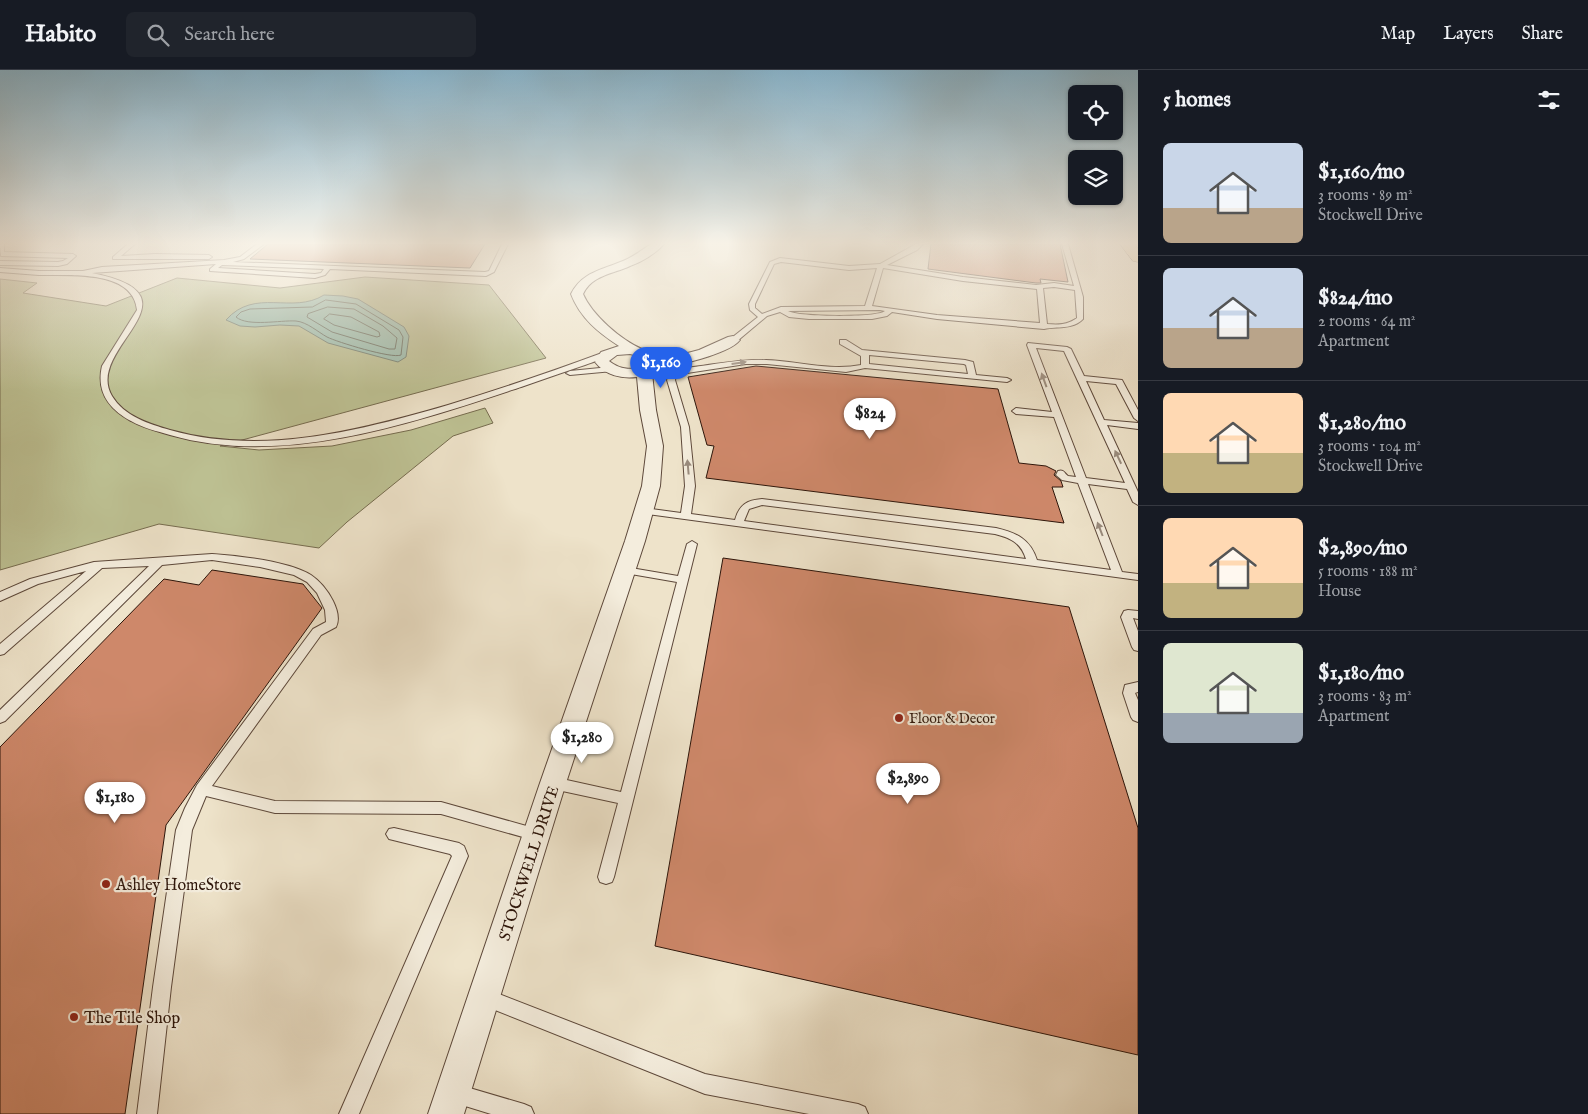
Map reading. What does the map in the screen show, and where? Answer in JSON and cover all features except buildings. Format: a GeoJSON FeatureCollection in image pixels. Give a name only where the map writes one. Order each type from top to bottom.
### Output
{"type":"FeatureCollection","features":[{"type":"Feature","properties":{"kind":"street"},"geometry":{"type":"LineString","coordinates":[[578,293],[582,305],[605,331],[645,360]]}},
{"type":"Feature","properties":{"kind":"street"},"geometry":{"type":"LineString","coordinates":[[605,331],[611,362],[628,372],[645,360]]}},
{"type":"Feature","properties":{"kind":"street"},"geometry":{"type":"LineString","coordinates":[[611,362],[682,360],[719,348],[732,340]]}},
{"type":"Feature","properties":{"kind":"street","name":"STOCKWELL DRIVE"},"geometry":{"type":"LineString","coordinates":[[449,1103],[651,486],[654,460],[654,433],[648,410],[645,360]]}},
{"type":"Feature","properties":{"kind":"street","name":"STOCKWELL DRIVE"},"geometry":{"type":"LineString","coordinates":[[611,362],[648,410]]}},
{"type":"Feature","properties":{"kind":"lane"},"geometry":{"type":"LineString","coordinates":[[135,293],[140,299],[138,317],[105,369],[104,388],[109,398],[129,416],[144,425],[188,438],[215,442],[302,441],[329,438],[390,425],[548,376],[611,362]]}},
{"type":"Feature","properties":{"kind":"lane"},"geometry":{"type":"LineString","coordinates":[[758,293],[752,304],[752,309],[762,317]]}},
{"type":"Feature","properties":{"kind":"lane"},"geometry":{"type":"LineString","coordinates":[[868,308],[873,293]]}},
{"type":"Feature","properties":{"kind":"lane"},"geometry":{"type":"LineString","coordinates":[[1040,293],[1044,327]]}},
{"type":"Feature","properties":{"kind":"lane"},"geometry":{"type":"LineString","coordinates":[[732,340],[762,317],[781,309],[810,307],[868,308],[937,317],[1044,327],[1073,324],[1078,321],[1081,315],[1079,293]]}},
{"type":"Feature","properties":{"kind":"lane"},"geometry":{"type":"LineString","coordinates":[[781,309],[790,316],[808,317],[872,317],[885,315],[890,310]]}},
{"type":"Feature","properties":{"kind":"lane"},"geometry":{"type":"LineString","coordinates":[[843,342],[864,354],[865,366]]}},
{"type":"Feature","properties":{"kind":"lane"},"geometry":{"type":"LineString","coordinates":[[1118,575],[1077,479],[1057,415],[1031,344],[1067,349],[1138,502]]}},
{"type":"Feature","properties":{"kind":"lane"},"geometry":{"type":"LineString","coordinates":[[860,352],[965,362],[970,364],[973,377]]}},
{"type":"Feature","properties":{"kind":"lane"},"geometry":{"type":"LineString","coordinates":[[548,376],[611,362]]}},
{"type":"Feature","properties":{"kind":"lane"},"geometry":{"type":"LineString","coordinates":[[686,516],[690,486],[685,428],[671,380],[673,376],[685,371],[752,362],[846,370],[865,366],[1007,380]]}},
{"type":"Feature","properties":{"kind":"lane"},"geometry":{"type":"LineString","coordinates":[[1081,378],[1118,382],[1138,418]]}},
{"type":"Feature","properties":{"kind":"lane"},"geometry":{"type":"LineString","coordinates":[[1016,411],[1057,415]]}},
{"type":"Feature","properties":{"kind":"lane"},"geometry":{"type":"LineString","coordinates":[[1102,422],[1138,426]]}},
{"type":"Feature","properties":{"kind":"lane"},"geometry":{"type":"LineString","coordinates":[[1061,473],[1063,477],[1131,487]]}},
{"type":"Feature","properties":{"kind":"lane"},"geometry":{"type":"LineString","coordinates":[[740,523],[742,509],[746,506],[762,502],[996,531],[1009,534],[1024,543],[1029,549],[1033,563]]}},
{"type":"Feature","properties":{"kind":"lane"},"geometry":{"type":"LineString","coordinates":[[644,511],[1138,577]]}},
{"type":"Feature","properties":{"kind":"lane"},"geometry":{"type":"LineString","coordinates":[[606,876],[692,544]]}},
{"type":"Feature","properties":{"kind":"lane"},"geometry":{"type":"LineString","coordinates":[[0,597],[8,591],[26,584],[100,564],[159,562],[210,557],[291,571],[306,576],[325,595],[333,617],[332,624],[317,632],[202,789],[192,808],[184,830],[162,987],[148,1114]]}},
{"type":"Feature","properties":{"kind":"lane"},"geometry":{"type":"LineString","coordinates":[[0,718],[159,562]]}},
{"type":"Feature","properties":{"kind":"lane"},"geometry":{"type":"LineString","coordinates":[[0,651],[100,564]]}},
{"type":"Feature","properties":{"kind":"lane"},"geometry":{"type":"LineString","coordinates":[[625,570],[683,580]]}},
{"type":"Feature","properties":{"kind":"lane"},"geometry":{"type":"LineString","coordinates":[[1138,615],[1128,614],[1127,616],[1138,647]]}},
{"type":"Feature","properties":{"kind":"lane"},"geometry":{"type":"LineString","coordinates":[[1138,688],[1130,688],[1129,693],[1138,717]]}},
{"type":"Feature","properties":{"kind":"lane"},"geometry":{"type":"LineString","coordinates":[[553,783],[627,798]]}},
{"type":"Feature","properties":{"kind":"lane"},"geometry":{"type":"LineString","coordinates":[[202,789],[275,807],[441,808],[537,835]]}},
{"type":"Feature","properties":{"kind":"lane"},"geometry":{"type":"LineString","coordinates":[[349,1114],[460,856],[459,851],[454,848],[394,834]]}},
{"type":"Feature","properties":{"kind":"lane"},"geometry":{"type":"LineString","coordinates":[[484,997],[690,1079],[722,1089],[858,1114]]}},
{"type":"Feature","properties":{"kind":"lane"},"geometry":{"type":"LineString","coordinates":[[449,1103],[523,1114]]}},
{"type":"Feature","properties":{"kind":"shaded area"},"geometry":{"type":"Polygon","coordinates":[[[0,293],[23,293],[106,306],[140,293],[495,293],[546,358],[220,446],[259,450],[332,446],[411,430],[485,408],[493,423],[453,436],[347,522],[319,548],[159,524],[0,570],[0,293]]]}},
{"type":"Feature","properties":{"kind":"water"},"geometry":{"type":"Polygon","coordinates":[[[324,295],[358,299],[404,327],[409,336],[406,357],[398,362],[328,343],[299,326],[240,326],[226,320],[237,310],[249,305],[261,303],[299,303],[324,295]]]}},
{"type":"Feature","properties":{"kind":"place","name":"Floor & Decor"},"geometry":{"type":"Point","coordinates":[899,718]}},
{"type":"Feature","properties":{"kind":"place","name":"Ashley HomeStore"},"geometry":{"type":"Point","coordinates":[106,884]}},
{"type":"Feature","properties":{"kind":"place","name":"The Tile Shop"},"geometry":{"type":"Point","coordinates":[74,1017]}}]}
